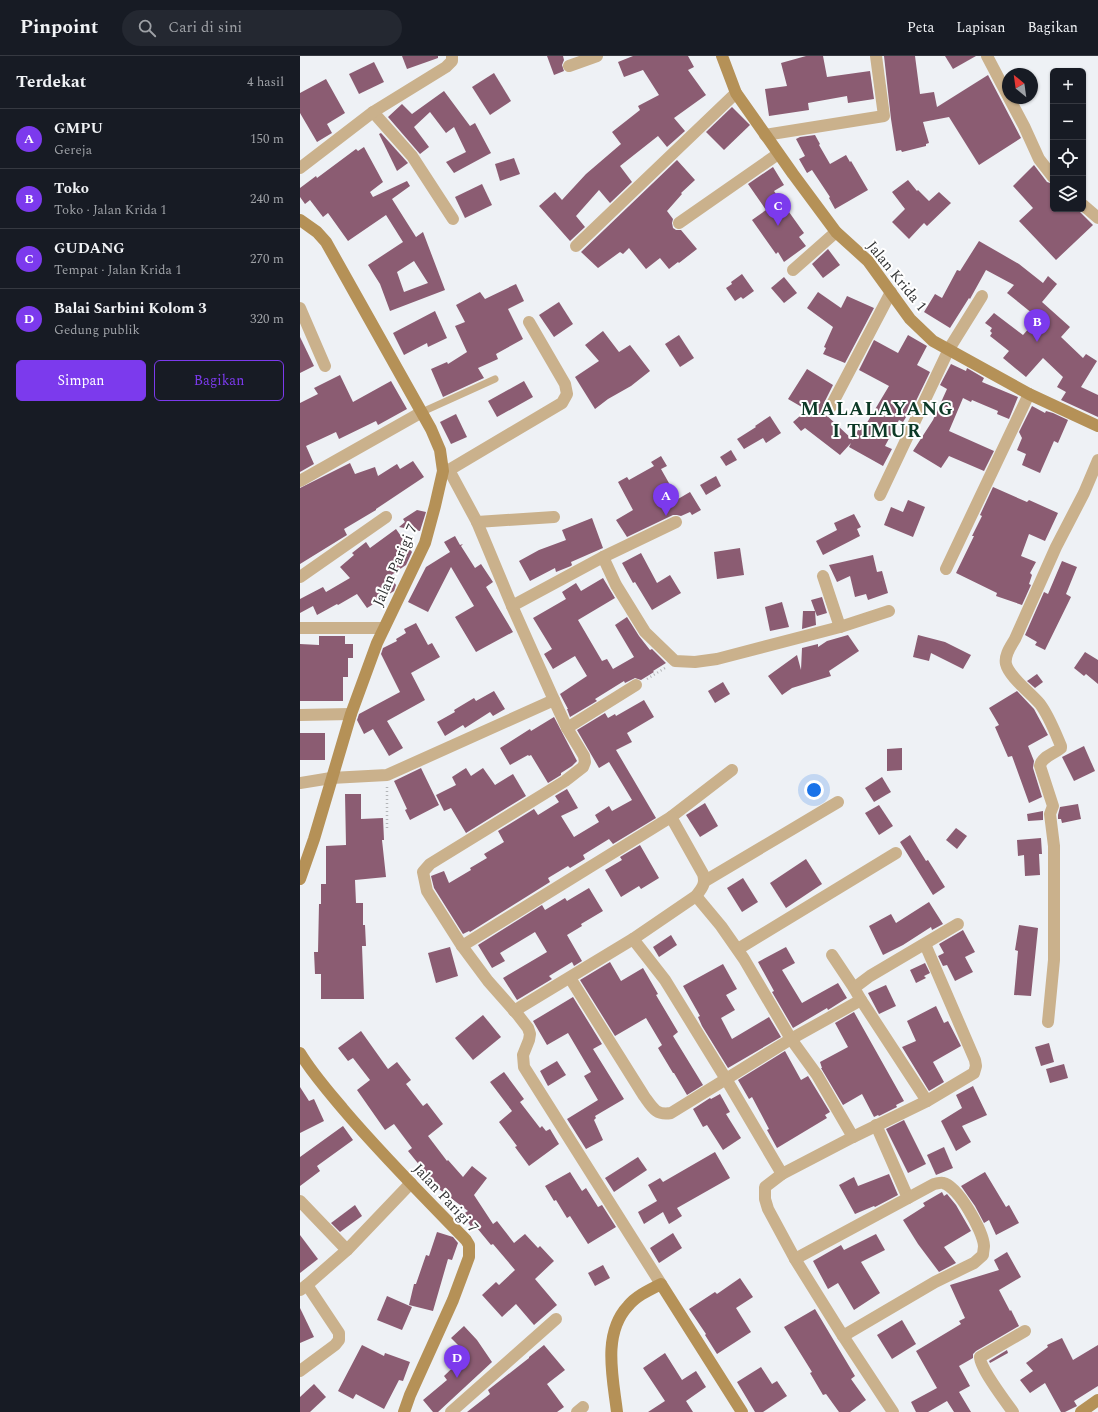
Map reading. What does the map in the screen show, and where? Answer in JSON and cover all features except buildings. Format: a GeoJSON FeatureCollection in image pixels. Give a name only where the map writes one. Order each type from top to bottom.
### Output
{"type":"FeatureCollection","features":[{"type":"Feature","properties":{"kind":"street"},"geometry":{"type":"LineString","coordinates":[[300,168],[373,112],[446,67],[452,61],[452,56]]}},
{"type":"Feature","properties":{"kind":"street"},"geometry":{"type":"LineString","coordinates":[[569,66],[597,56]]}},
{"type":"Feature","properties":{"kind":"street","name":"Jalan Krida 1"},"geometry":{"type":"LineString","coordinates":[[722,56],[736,93],[778,154],[836,232],[868,261],[910,319],[933,340],[1030,394],[1098,426]]}},
{"type":"Feature","properties":{"kind":"street"},"geometry":{"type":"LineString","coordinates":[[765,135],[884,116],[876,56]]}},
{"type":"Feature","properties":{"kind":"street"},"geometry":{"type":"LineString","coordinates":[[987,56],[1002,84]]}},
{"type":"Feature","properties":{"kind":"street"},"geometry":{"type":"LineString","coordinates":[[576,246],[736,93]]}},
{"type":"Feature","properties":{"kind":"street"},"geometry":{"type":"LineString","coordinates":[[1013,104],[1039,160],[1052,176]]}},
{"type":"Feature","properties":{"kind":"street"},"geometry":{"type":"LineString","coordinates":[[373,112],[412,156],[453,218]]}},
{"type":"Feature","properties":{"kind":"street"},"geometry":{"type":"LineString","coordinates":[[679,223],[778,154]]}},
{"type":"Feature","properties":{"kind":"street"},"geometry":{"type":"LineString","coordinates":[[1086,208],[1098,218]]}},
{"type":"Feature","properties":{"kind":"street","name":"Jalan Parigi 7"},"geometry":{"type":"LineString","coordinates":[[300,221],[317,232],[326,242],[437,440],[446,470],[425,543],[377,643],[351,714],[314,839],[300,878]]}},
{"type":"Feature","properties":{"kind":"street"},"geometry":{"type":"LineString","coordinates":[[793,270],[836,232]]}},
{"type":"Feature","properties":{"kind":"street"},"geometry":{"type":"LineString","coordinates":[[830,408],[891,292]]}},
{"type":"Feature","properties":{"kind":"street"},"geometry":{"type":"LineString","coordinates":[[880,496],[949,349],[982,296]]}},
{"type":"Feature","properties":{"kind":"street"},"geometry":{"type":"LineString","coordinates":[[300,308],[325,366]]}},
{"type":"Feature","properties":{"kind":"street"},"geometry":{"type":"LineString","coordinates":[[529,322],[565,384],[567,394],[562,403],[446,470],[477,522],[512,606],[554,700],[567,728],[584,756],[585,762],[583,767],[578,772],[559,785],[430,864],[423,872],[427,891],[462,946],[488,981],[528,1028],[530,1034],[523,1055],[524,1067],[742,1412]]}},
{"type":"Feature","properties":{"kind":"street"},"geometry":{"type":"LineString","coordinates":[[946,569],[1030,394]]}},
{"type":"Feature","properties":{"kind":"street"},"geometry":{"type":"LineString","coordinates":[[300,481],[324,466],[422,412]]}},
{"type":"Feature","properties":{"kind":"street"},"geometry":{"type":"LineString","coordinates":[[1048,1022],[1054,960],[1054,846],[1050,814],[1053,806],[1040,766],[1043,759],[1058,751],[1061,746],[1046,713],[1040,704],[1010,672],[1006,660],[1007,652],[1015,639],[1056,547],[1084,493],[1098,460]]}},
{"type":"Feature","properties":{"kind":"street"},"geometry":{"type":"LineString","coordinates":[[300,577],[386,517]]}},
{"type":"Feature","properties":{"kind":"street"},"geometry":{"type":"LineString","coordinates":[[477,522],[554,517]]}},
{"type":"Feature","properties":{"kind":"street"},"geometry":{"type":"LineString","coordinates":[[512,606],[603,556],[676,522]]}},
{"type":"Feature","properties":{"kind":"street"},"geometry":{"type":"LineString","coordinates":[[603,556],[616,584],[645,632],[675,661],[695,662],[716,659],[840,627],[889,611]]}},
{"type":"Feature","properties":{"kind":"street"},"geometry":{"type":"LineString","coordinates":[[823,576],[840,627]]}},
{"type":"Feature","properties":{"kind":"street"},"geometry":{"type":"LineString","coordinates":[[300,628],[384,628]]}},
{"type":"Feature","properties":{"kind":"street"},"geometry":{"type":"LineString","coordinates":[[567,728],[636,685]]}},
{"type":"Feature","properties":{"kind":"street"},"geometry":{"type":"LineString","coordinates":[[300,783],[331,778],[387,774],[554,700]]}},
{"type":"Feature","properties":{"kind":"street"},"geometry":{"type":"LineString","coordinates":[[300,715],[351,714]]}},
{"type":"Feature","properties":{"kind":"street"},"geometry":{"type":"LineString","coordinates":[[462,946],[671,817],[732,770]]}},
{"type":"Feature","properties":{"kind":"street"},"geometry":{"type":"LineString","coordinates":[[705,880],[838,802]]}},
{"type":"Feature","properties":{"kind":"street"},"geometry":{"type":"LineString","coordinates":[[514,1011],[633,939],[696,896],[702,888],[705,880],[671,817]]}},
{"type":"Feature","properties":{"kind":"street"},"geometry":{"type":"LineString","coordinates":[[738,949],[896,853]]}},
{"type":"Feature","properties":{"kind":"street"},"geometry":{"type":"LineString","coordinates":[[696,896],[722,926],[738,949],[791,1039],[817,1075],[853,1137]]}},
{"type":"Feature","properties":{"kind":"street"},"geometry":{"type":"LineString","coordinates":[[854,988],[870,976],[958,924]]}},
{"type":"Feature","properties":{"kind":"street"},"geometry":{"type":"LineString","coordinates":[[633,939],[665,980],[782,1174]]}},
{"type":"Feature","properties":{"kind":"street"},"geometry":{"type":"LineString","coordinates":[[893,1412],[795,1259],[768,1209],[765,1199],[765,1187],[782,1174],[876,1125],[927,1101],[974,1073],[976,1066],[975,1060],[925,944]]}},
{"type":"Feature","properties":{"kind":"street"},"geometry":{"type":"LineString","coordinates":[[832,955],[927,1101]]}},
{"type":"Feature","properties":{"kind":"street"},"geometry":{"type":"LineString","coordinates":[[570,978],[644,1096],[653,1108],[658,1113],[663,1115],[671,1112],[791,1039],[861,1000]]}},
{"type":"Feature","properties":{"kind":"street","name":"Jalan Parigi 7"},"geometry":{"type":"LineString","coordinates":[[300,1053],[322,1084],[391,1164],[466,1240],[469,1250],[469,1257],[453,1300],[410,1395],[404,1412]]}},
{"type":"Feature","properties":{"kind":"street"},"geometry":{"type":"LineString","coordinates":[[876,1125],[908,1198]]}},
{"type":"Feature","properties":{"kind":"street"},"geometry":{"type":"LineString","coordinates":[[795,1259],[934,1184],[943,1183],[953,1188],[978,1226],[984,1246],[983,1255],[974,1263],[935,1282],[843,1336]]}},
{"type":"Feature","properties":{"kind":"street"},"geometry":{"type":"LineString","coordinates":[[300,1371],[335,1345],[339,1340],[339,1333],[303,1288],[347,1250],[411,1184]]}},
{"type":"Feature","properties":{"kind":"street"},"geometry":{"type":"LineString","coordinates":[[300,1201],[347,1250]]}},
{"type":"Feature","properties":{"kind":"street"},"geometry":{"type":"LineString","coordinates":[[617,1412],[612,1377],[611,1346],[615,1326],[627,1306],[634,1300],[661,1284]]}},
{"type":"Feature","properties":{"kind":"street"},"geometry":{"type":"LineString","coordinates":[[451,1412],[556,1319]]}},
{"type":"Feature","properties":{"kind":"street"},"geometry":{"type":"LineString","coordinates":[[1013,1412],[988,1375],[980,1361],[980,1357],[1025,1331]]}},
{"type":"Feature","properties":{"kind":"street"},"geometry":{"type":"LineString","coordinates":[[1081,1412],[1098,1400]]}},
{"type":"Feature","properties":{"kind":"lane"},"geometry":{"type":"LineString","coordinates":[[422,412],[495,379]]}},
{"type":"Feature","properties":{"kind":"path"},"geometry":{"type":"LineString","coordinates":[[636,685],[675,661]]}},
{"type":"Feature","properties":{"kind":"path"},"geometry":{"type":"LineString","coordinates":[[387,774],[387,831]]}},
{"type":"Feature","properties":{"kind":"place","name":"GUDANG"},"geometry":{"type":"Point","coordinates":[778,226]}},
{"type":"Feature","properties":{"kind":"place","name":"Toko"},"geometry":{"type":"Point","coordinates":[1037,342]}},
{"type":"Feature","properties":{"kind":"place","name":"GMPU"},"geometry":{"type":"Point","coordinates":[666,516]}},
{"type":"Feature","properties":{"kind":"place","name":"Balai Sarbini Kolom 3"},"geometry":{"type":"Point","coordinates":[457,1378]}},
{"type":"Feature","properties":{"kind":"district","name":"MALALAYANG I TIMUR"},"geometry":{"type":"Point","coordinates":[877,419]}}]}
